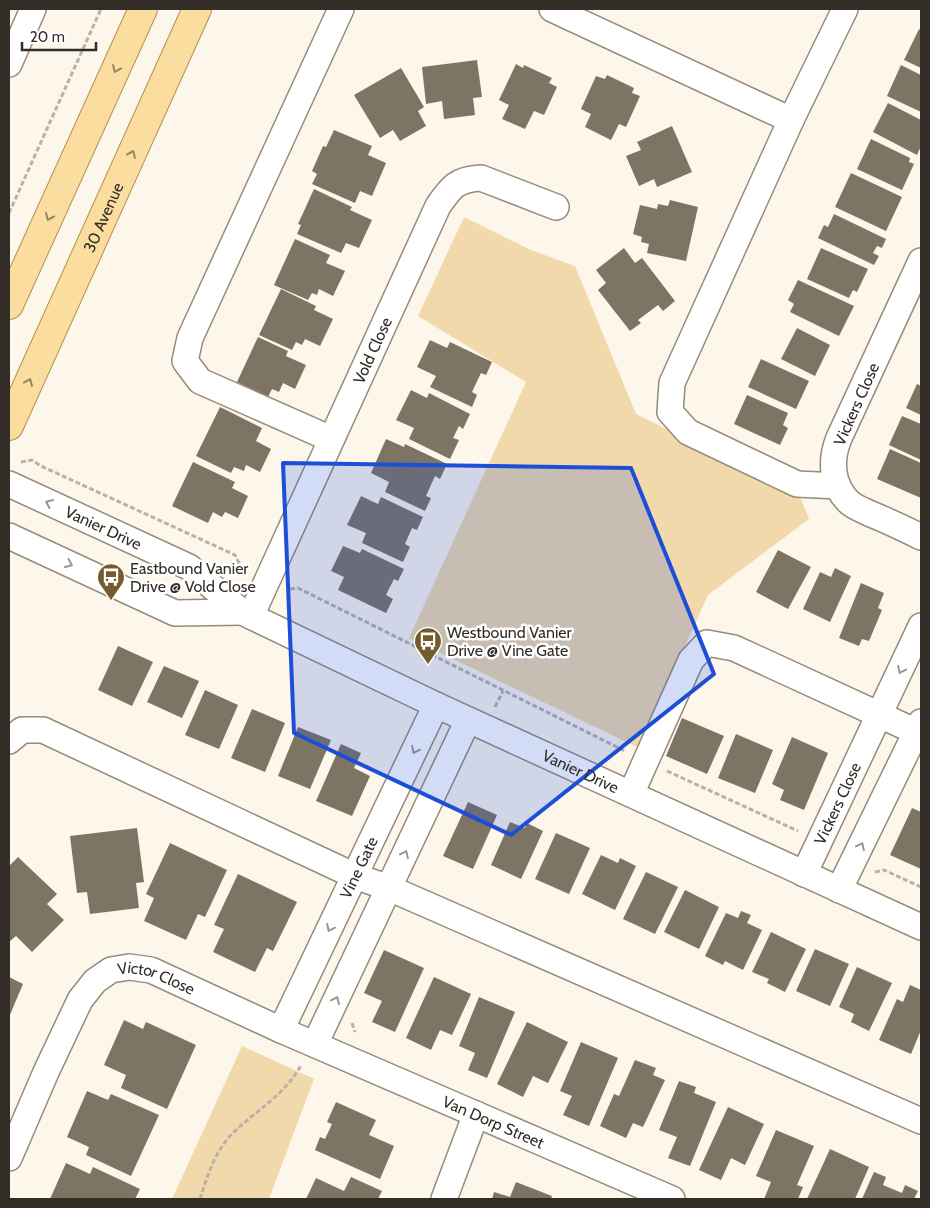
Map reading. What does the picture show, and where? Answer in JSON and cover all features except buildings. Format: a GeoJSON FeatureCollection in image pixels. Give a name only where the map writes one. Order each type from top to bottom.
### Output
{"type":"FeatureCollection","features":[{"type":"Feature","properties":{"kind":"main road"},"geometry":{"type":"LineString","coordinates":[[9,305],[143,9]]}},
{"type":"Feature","properties":{"kind":"main road","name":"30 Avenue"},"geometry":{"type":"LineString","coordinates":[[9,426],[197,9]]}},
{"type":"Feature","properties":{"kind":"street"},"geometry":{"type":"LineString","coordinates":[[9,64],[33,9]]}},
{"type":"Feature","properties":{"kind":"street"},"geometry":{"type":"LineString","coordinates":[[331,439],[200,381],[185,361],[190,338],[341,9]]}},
{"type":"Feature","properties":{"kind":"street"},"geometry":{"type":"LineString","coordinates":[[552,9],[791,120]]}},
{"type":"Feature","properties":{"kind":"street"},"geometry":{"type":"LineString","coordinates":[[838,486],[797,484],[688,432],[670,412],[672,383],[791,120],[845,9]]}},
{"type":"Feature","properties":{"kind":"street","name":"Vold Close"},"geometry":{"type":"LineString","coordinates":[[247,614],[331,439],[438,206],[450,188],[468,179],[481,178],[556,207]]}},
{"type":"Feature","properties":{"kind":"street","name":"Vickers Close"},"geometry":{"type":"LineString","coordinates":[[921,261],[833,457],[833,471],[838,486],[842,494],[852,505],[921,537]]}},
{"type":"Feature","properties":{"kind":"street","name":"Vanier Drive"},"geometry":{"type":"LineString","coordinates":[[9,484],[189,567],[247,614],[436,706],[921,927]]}},
{"type":"Feature","properties":{"kind":"street","name":"Vanier Drive"},"geometry":{"type":"LineString","coordinates":[[9,536],[175,613],[247,614]]}},
{"type":"Feature","properties":{"kind":"street","name":"Vickers Close"},"geometry":{"type":"LineString","coordinates":[[804,874],[921,626]]}},
{"type":"Feature","properties":{"kind":"street"},"geometry":{"type":"LineString","coordinates":[[631,794],[691,660],[707,643],[734,648],[880,714],[920,729],[839,890]]}},
{"type":"Feature","properties":{"kind":"street","name":"Vine Gate"},"geometry":{"type":"LineString","coordinates":[[281,1030],[436,706]]}},
{"type":"Feature","properties":{"kind":"street"},"geometry":{"type":"LineString","coordinates":[[309,1053],[468,720]]}},
{"type":"Feature","properties":{"kind":"street"},"geometry":{"type":"LineString","coordinates":[[9,741],[22,730],[43,730],[355,876],[389,888],[921,1121]]}},
{"type":"Feature","properties":{"kind":"street","name":"Victor Close"},"geometry":{"type":"LineString","coordinates":[[9,1158],[46,1072],[80,1000],[96,981],[111,970],[129,967],[151,970],[281,1030],[309,1053]]}},
{"type":"Feature","properties":{"kind":"street","name":"Van Dorp Street"},"geometry":{"type":"LineString","coordinates":[[309,1053],[476,1114],[646,1194],[672,1199]]}},
{"type":"Feature","properties":{"kind":"street"},"geometry":{"type":"LineString","coordinates":[[444,1199],[476,1114]]}},
{"type":"Feature","properties":{"kind":"path"},"geometry":{"type":"LineString","coordinates":[[9,213],[101,9]]}},
{"type":"Feature","properties":{"kind":"path"},"geometry":{"type":"LineString","coordinates":[[32,460],[41,466],[235,555],[240,565]]}},
{"type":"Feature","properties":{"kind":"path"},"geometry":{"type":"LineString","coordinates":[[292,589],[298,588],[646,761],[798,832],[801,836]]}},
{"type":"Feature","properties":{"kind":"path"},"geometry":{"type":"LineString","coordinates":[[874,872],[884,870],[921,887]]}},
{"type":"Feature","properties":{"kind":"path"},"geometry":{"type":"LineString","coordinates":[[200,1199],[212,1165],[220,1150],[240,1127],[290,1084],[309,1053]]}},
{"type":"Feature","properties":{"kind":"highlighted area"},"geometry":{"type":"Polygon","coordinates":[[[283,463],[631,468],[714,674],[511,835],[294,733],[283,463]]]}},
{"type":"Feature","properties":{"kind":"shaded area"},"geometry":{"type":"Polygon","coordinates":[[[464,217],[531,250],[575,266],[636,414],[799,494],[809,519],[708,595],[639,748],[409,638],[526,382],[418,316],[464,217]]]}},
{"type":"Feature","properties":{"kind":"shaded area"},"geometry":{"type":"Polygon","coordinates":[[[242,1046],[314,1079],[269,1199],[172,1199],[242,1046]]]}},
{"type":"Feature","properties":{"kind":"place","name":"Eastbound Vanier Drive @ Vold Close"},"geometry":{"type":"Point","coordinates":[111,601]}},
{"type":"Feature","properties":{"kind":"place","name":"Westbound Vanier Drive @ Vine Gate"},"geometry":{"type":"Point","coordinates":[428,665]}}]}
